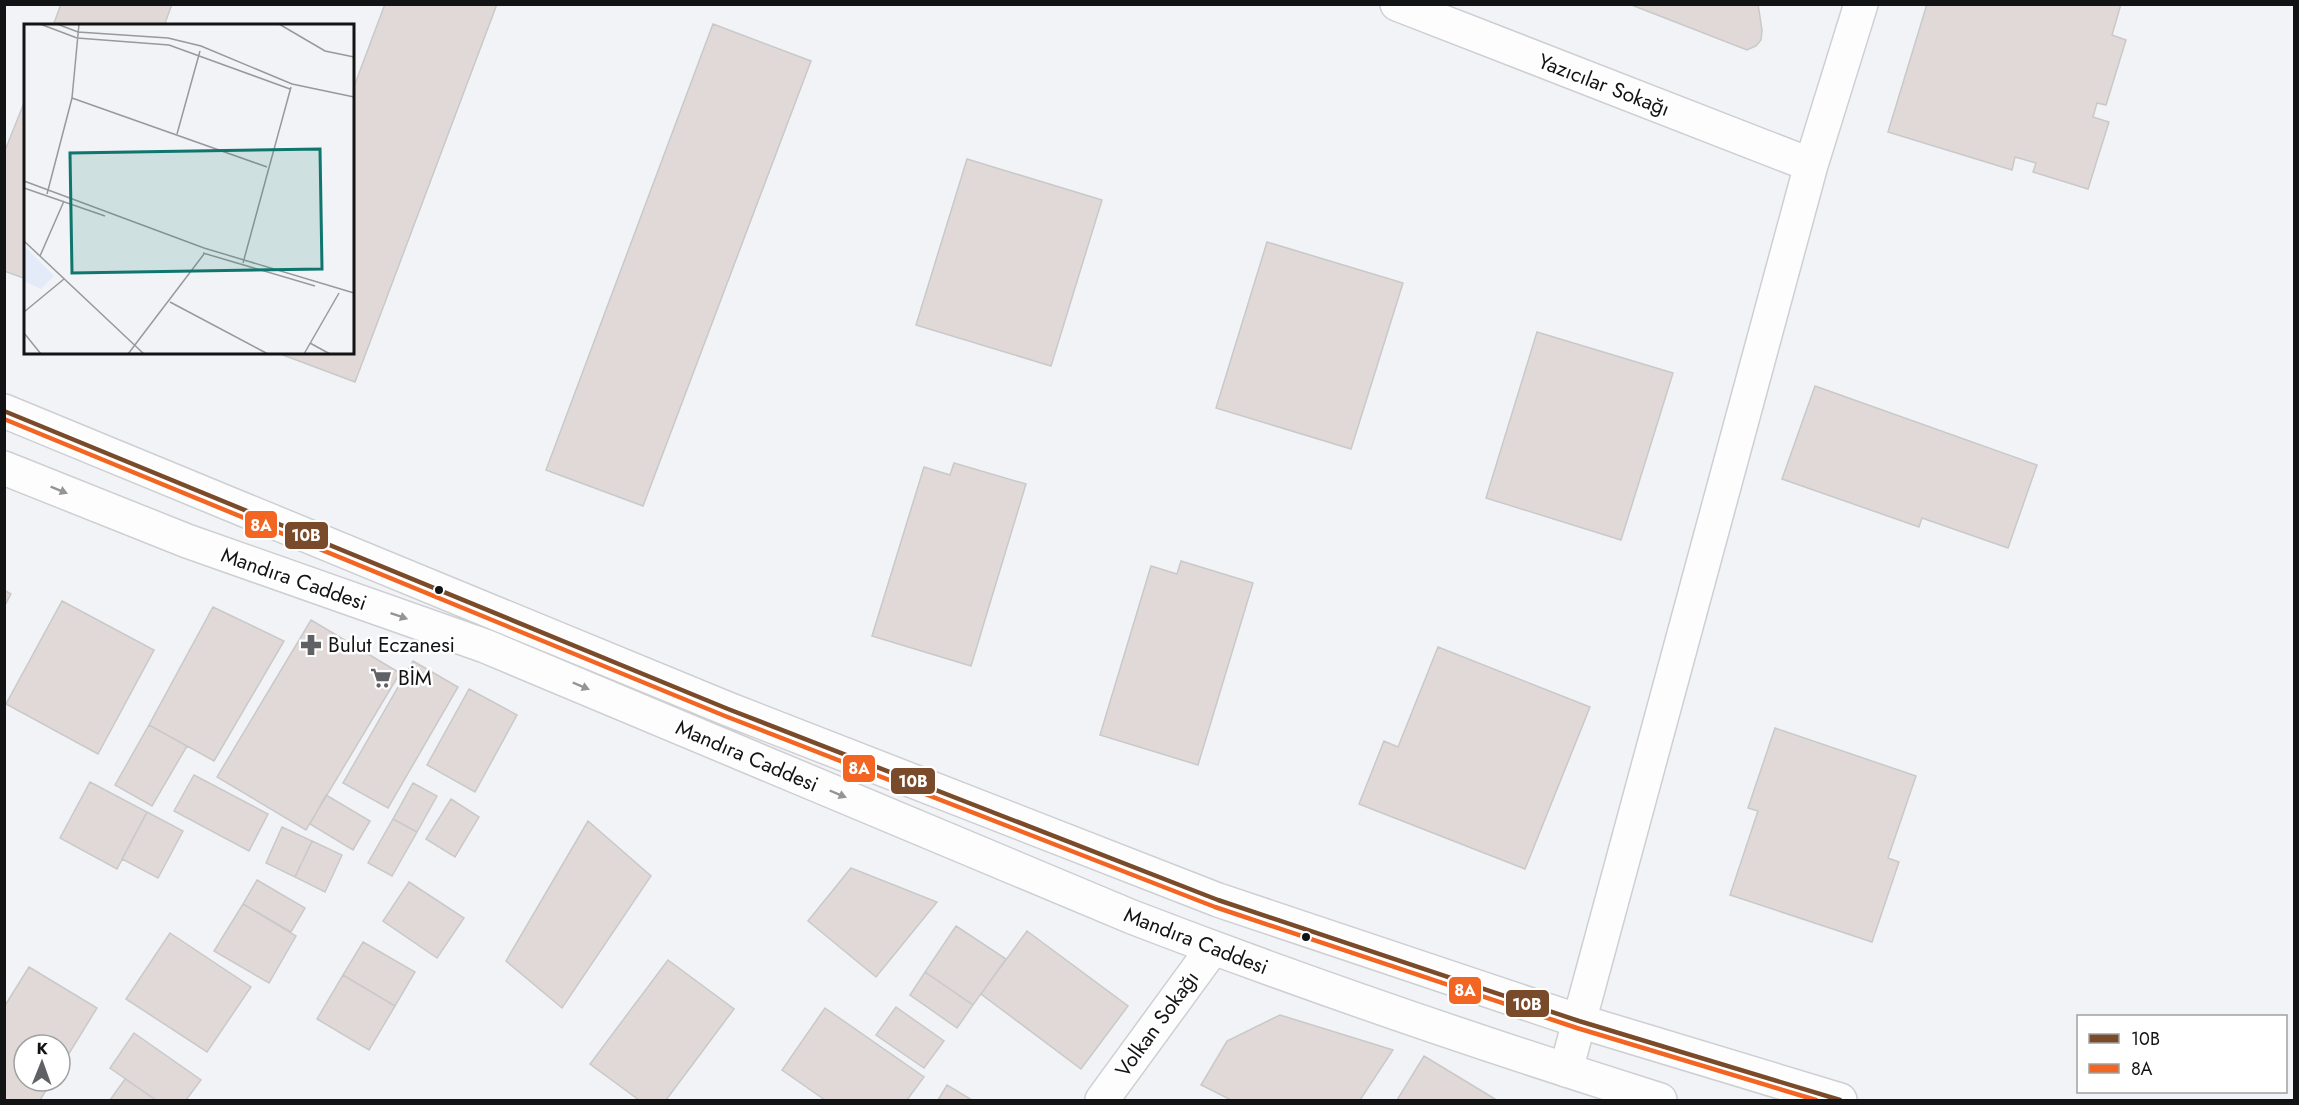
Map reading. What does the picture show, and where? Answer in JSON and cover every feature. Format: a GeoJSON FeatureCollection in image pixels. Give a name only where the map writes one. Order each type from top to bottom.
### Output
{"type":"FeatureCollection","features":[{"type":"Feature","properties":{"kind":"main road","name":"Yazıcılar Sokağı"},"geometry":{"type":"LineString","coordinates":[[1397,4],[1811,165]]}},
{"type":"Feature","properties":{"kind":"main road"},"geometry":{"type":"LineString","coordinates":[[1566,1070],[1811,165],[1861,4]]}},
{"type":"Feature","properties":{"kind":"main road","name":"Mandıra Caddesi"},"geometry":{"type":"LineString","coordinates":[[4,411],[728,709],[1218,900],[1579,1021],[1840,1101]]}},
{"type":"Feature","properties":{"kind":"main road","name":"Mandıra Caddesi"},"geometry":{"type":"LineString","coordinates":[[4,468],[187,542],[485,646],[1121,913],[1401,1016],[1660,1101]]}},
{"type":"Feature","properties":{"kind":"main road","name":"Volkan Sokağı"},"geometry":{"type":"LineString","coordinates":[[1102,1101],[1213,948]]}},
{"type":"Feature","properties":{"kind":"building"},"geometry":{"type":"Polygon","coordinates":[[[61,4],[172,4],[165,24],[54,24],[61,4]]]}},
{"type":"Feature","properties":{"kind":"building"},"geometry":{"type":"Polygon","coordinates":[[[385,4],[497,4],[355,382],[280,354],[354,354],[354,87],[385,4]]]}},
{"type":"Feature","properties":{"kind":"building"},"geometry":{"type":"Polygon","coordinates":[[[1629,4],[1758,4],[1762,30],[1761,40],[1756,46],[1747,50],[1629,4]]]}},
{"type":"Feature","properties":{"kind":"building"},"geometry":{"type":"Polygon","coordinates":[[[1927,4],[2121,4],[2112,35],[2126,40],[2106,105],[2097,103],[2093,117],[2109,122],[2088,189],[2033,172],[2036,163],[2015,157],[2012,170],[1888,132],[1927,4]]]}},
{"type":"Feature","properties":{"kind":"building"},"geometry":{"type":"Polygon","coordinates":[[[713,24],[811,61],[643,506],[546,470],[713,24]]]}},
{"type":"Feature","properties":{"kind":"building"},"geometry":{"type":"Polygon","coordinates":[[[24,103],[24,278],[4,271],[4,153],[24,103]]]}},
{"type":"Feature","properties":{"kind":"building"},"geometry":{"type":"Polygon","coordinates":[[[967,159],[1102,200],[1051,366],[916,325],[967,159]]]}},
{"type":"Feature","properties":{"kind":"building"},"geometry":{"type":"Polygon","coordinates":[[[1267,242],[1403,283],[1351,449],[1216,408],[1267,242]]]}},
{"type":"Feature","properties":{"kind":"building"},"geometry":{"type":"Polygon","coordinates":[[[1537,332],[1673,373],[1621,540],[1486,498],[1537,332]]]}},
{"type":"Feature","properties":{"kind":"building"},"geometry":{"type":"Polygon","coordinates":[[[1815,386],[2037,465],[2008,548],[1922,518],[1919,527],[1782,479],[1815,386]]]}},
{"type":"Feature","properties":{"kind":"building"},"geometry":{"type":"Polygon","coordinates":[[[954,463],[1026,484],[971,666],[872,636],[924,467],[950,475],[954,463]]]}},
{"type":"Feature","properties":{"kind":"building"},"geometry":{"type":"Polygon","coordinates":[[[1181,561],[1253,583],[1198,765],[1100,735],[1151,566],[1177,574],[1181,561]]]}},
{"type":"Feature","properties":{"kind":"building"},"geometry":{"type":"Polygon","coordinates":[[[4,590],[11,594],[4,607],[4,590]]]}},
{"type":"Feature","properties":{"kind":"building"},"geometry":{"type":"Polygon","coordinates":[[[62,601],[154,650],[98,754],[6,704],[62,601]]]}},
{"type":"Feature","properties":{"kind":"building"},"geometry":{"type":"Polygon","coordinates":[[[213,607],[284,641],[214,761],[149,725],[213,607]]]}},
{"type":"Feature","properties":{"kind":"building"},"geometry":{"type":"Polygon","coordinates":[[[311,620],[400,673],[306,830],[217,777],[311,620]]]}},
{"type":"Feature","properties":{"kind":"building"},"geometry":{"type":"Polygon","coordinates":[[[1438,647],[1590,707],[1525,869],[1359,804],[1384,741],[1398,747],[1438,647]]]}},
{"type":"Feature","properties":{"kind":"building"},"geometry":{"type":"Polygon","coordinates":[[[413,661],[458,687],[388,808],[343,783],[413,661]]]}},
{"type":"Feature","properties":{"kind":"building"},"geometry":{"type":"Polygon","coordinates":[[[469,689],[517,715],[475,792],[427,765],[469,689]]]}},
{"type":"Feature","properties":{"kind":"building"},"geometry":{"type":"Polygon","coordinates":[[[149,725],[187,746],[152,806],[115,785],[149,725]]]}},
{"type":"Feature","properties":{"kind":"building"},"geometry":{"type":"Polygon","coordinates":[[[1775,728],[1916,776],[1888,858],[1899,862],[1872,942],[1730,895],[1758,811],[1748,808],[1775,728]]]}},
{"type":"Feature","properties":{"kind":"building"},"geometry":{"type":"Polygon","coordinates":[[[194,775],[268,814],[249,851],[174,811],[194,775]]]}},
{"type":"Feature","properties":{"kind":"building"},"geometry":{"type":"Polygon","coordinates":[[[90,782],[147,812],[117,869],[60,838],[90,782]]]}},
{"type":"Feature","properties":{"kind":"building"},"geometry":{"type":"Polygon","coordinates":[[[413,783],[437,796],[417,832],[393,819],[413,783]]]}},
{"type":"Feature","properties":{"kind":"building"},"geometry":{"type":"Polygon","coordinates":[[[326,795],[370,821],[353,850],[310,824],[326,795]]]}},
{"type":"Feature","properties":{"kind":"building"},"geometry":{"type":"Polygon","coordinates":[[[451,799],[479,817],[455,857],[426,839],[451,799]]]}},
{"type":"Feature","properties":{"kind":"building"},"geometry":{"type":"Polygon","coordinates":[[[147,812],[183,831],[158,878],[122,859],[147,812]]]}},
{"type":"Feature","properties":{"kind":"building"},"geometry":{"type":"Polygon","coordinates":[[[393,819],[417,832],[392,876],[368,863],[393,819]]]}},
{"type":"Feature","properties":{"kind":"building"},"geometry":{"type":"Polygon","coordinates":[[[588,821],[651,876],[562,1008],[506,961],[588,821]]]}},
{"type":"Feature","properties":{"kind":"building"},"geometry":{"type":"Polygon","coordinates":[[[282,827],[312,841],[295,877],[266,863],[282,827]]]}},
{"type":"Feature","properties":{"kind":"building"},"geometry":{"type":"Polygon","coordinates":[[[312,841],[342,855],[325,892],[295,877],[312,841]]]}},
{"type":"Feature","properties":{"kind":"building"},"geometry":{"type":"Polygon","coordinates":[[[851,868],[937,902],[876,977],[808,921],[851,868]]]}},
{"type":"Feature","properties":{"kind":"building"},"geometry":{"type":"Polygon","coordinates":[[[257,880],[305,908],[291,932],[243,904],[257,880]]]}},
{"type":"Feature","properties":{"kind":"building"},"geometry":{"type":"Polygon","coordinates":[[[409,882],[464,918],[437,958],[383,921],[409,882]]]}},
{"type":"Feature","properties":{"kind":"building"},"geometry":{"type":"Polygon","coordinates":[[[243,904],[296,936],[269,983],[214,951],[243,904]]]}},
{"type":"Feature","properties":{"kind":"building"},"geometry":{"type":"Polygon","coordinates":[[[956,926],[1006,959],[973,1005],[925,972],[956,926]]]}},
{"type":"Feature","properties":{"kind":"building"},"geometry":{"type":"Polygon","coordinates":[[[1027,931],[1128,1006],[1081,1069],[981,994],[1027,931]]]}},
{"type":"Feature","properties":{"kind":"building"},"geometry":{"type":"Polygon","coordinates":[[[170,933],[251,987],[207,1052],[126,999],[170,933]]]}},
{"type":"Feature","properties":{"kind":"building"},"geometry":{"type":"Polygon","coordinates":[[[363,942],[415,972],[395,1006],[343,975],[363,942]]]}},
{"type":"Feature","properties":{"kind":"building"},"geometry":{"type":"Polygon","coordinates":[[[668,960],[734,1009],[666,1100],[639,1100],[590,1064],[668,960]]]}},
{"type":"Feature","properties":{"kind":"building"},"geometry":{"type":"Polygon","coordinates":[[[29,967],[97,1008],[72,1049],[72,1033],[12,1033],[12,1093],[44,1093],[40,1100],[4,1100],[4,1007],[29,967]]]}},
{"type":"Feature","properties":{"kind":"building"},"geometry":{"type":"Polygon","coordinates":[[[925,972],[973,1005],[957,1028],[910,995],[925,972]]]}},
{"type":"Feature","properties":{"kind":"building"},"geometry":{"type":"Polygon","coordinates":[[[343,975],[395,1006],[369,1050],[317,1019],[343,975]]]}},
{"type":"Feature","properties":{"kind":"building"},"geometry":{"type":"Polygon","coordinates":[[[896,1007],[944,1041],[924,1068],[876,1035],[896,1007]]]}},
{"type":"Feature","properties":{"kind":"building"},"geometry":{"type":"Polygon","coordinates":[[[825,1008],[924,1077],[907,1100],[825,1100],[782,1070],[825,1008]]]}},
{"type":"Feature","properties":{"kind":"building"},"geometry":{"type":"Polygon","coordinates":[[[1280,1015],[1393,1050],[1360,1100],[1231,1100],[1201,1085],[1227,1041],[1280,1015]]]}},
{"type":"Feature","properties":{"kind":"building"},"geometry":{"type":"Polygon","coordinates":[[[134,1033],[201,1080],[186,1100],[156,1100],[110,1068],[134,1033]]]}},
{"type":"Feature","properties":{"kind":"building"},"geometry":{"type":"Polygon","coordinates":[[[1424,1056],[1495,1099],[1397,1100],[1424,1056]]]}},
{"type":"Feature","properties":{"kind":"building"},"geometry":{"type":"Polygon","coordinates":[[[125,1079],[156,1100],[110,1100],[125,1079]]]}},
{"type":"Feature","properties":{"kind":"building"},"geometry":{"type":"Polygon","coordinates":[[[947,1085],[972,1100],[938,1100],[947,1085]]]}},
{"type":"Feature","properties":{"kind":"transit line","name":"10B"},"geometry":{"type":"LineString","coordinates":[[4,411],[728,709],[1218,900],[1579,1021],[1840,1100]]}},
{"type":"Feature","properties":{"kind":"transit line","name":"8A"},"geometry":{"type":"LineString","coordinates":[[4,419],[725,716],[1215,907],[1577,1028],[1816,1100]]}},
{"type":"Feature","properties":{"kind":"place","name":"Bulut Eczanesi"},"geometry":{"type":"Point","coordinates":[311,645]}},
{"type":"Feature","properties":{"kind":"place","name":"BİM"},"geometry":{"type":"Point","coordinates":[381,678]}}]}
